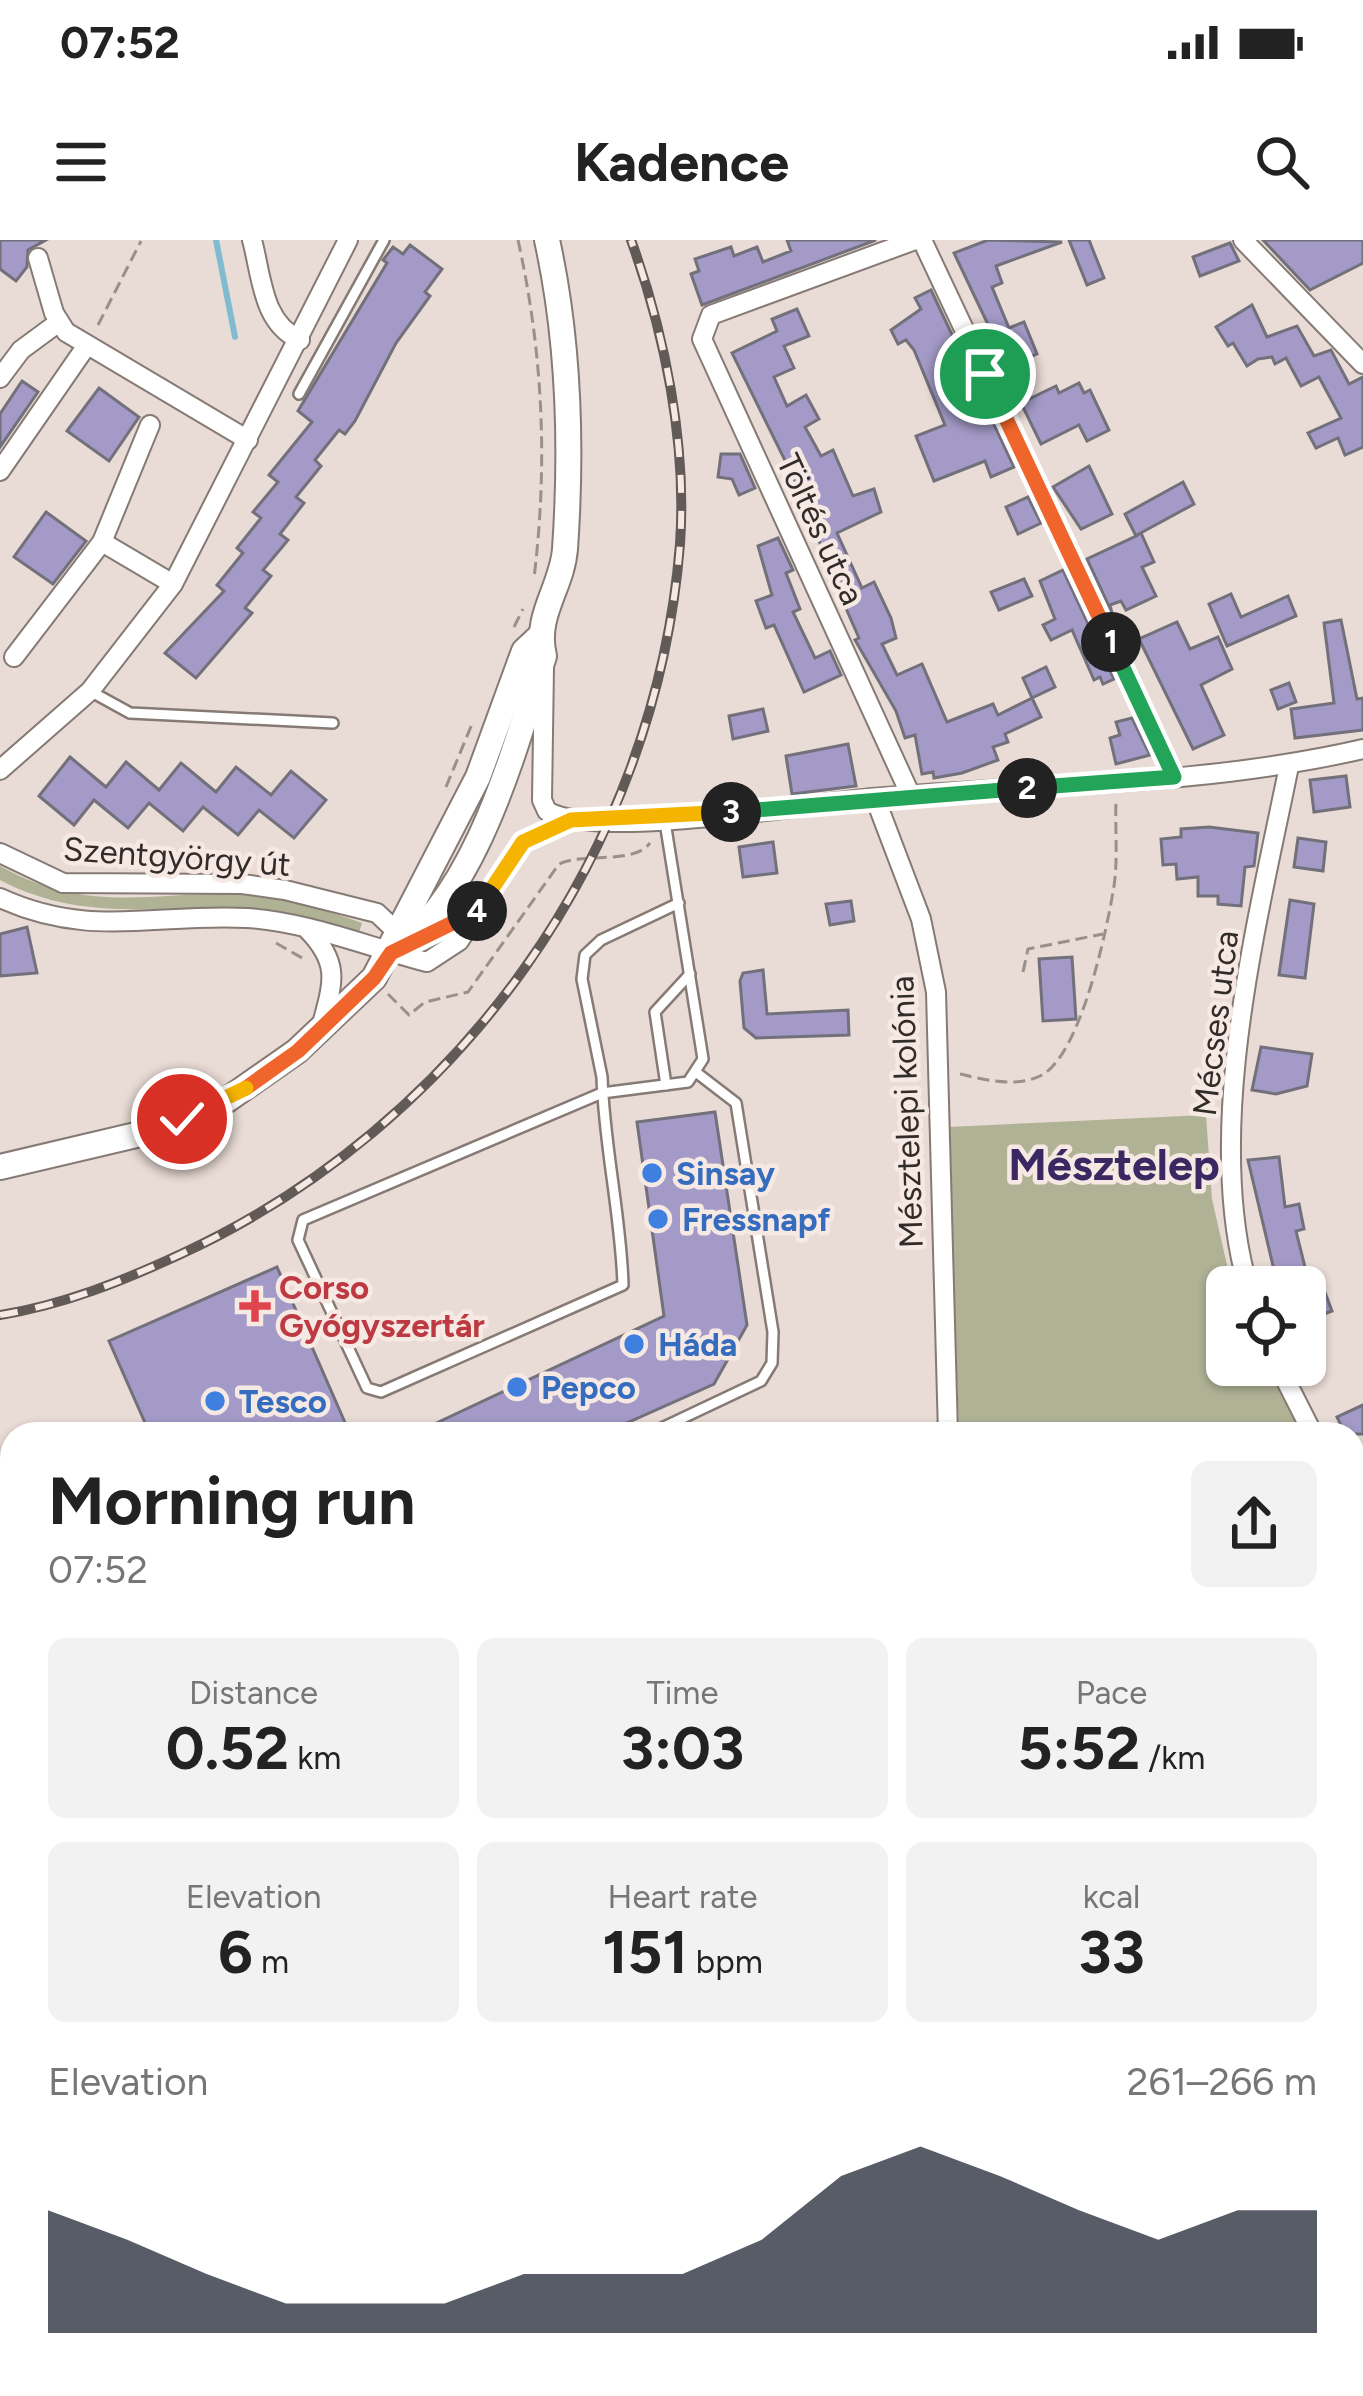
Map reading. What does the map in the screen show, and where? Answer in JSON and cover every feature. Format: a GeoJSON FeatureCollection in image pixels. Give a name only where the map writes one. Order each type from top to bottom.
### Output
{"type":"FeatureCollection","features":[{"type":"Feature","properties":{"kind":"street"},"geometry":{"type":"LineString","coordinates":[[252,240],[272,317],[283,332],[300,340]]}},
{"type":"Feature","properties":{"kind":"street"},"geometry":{"type":"LineString","coordinates":[[0,770],[90,691],[173,584],[348,240]]}},
{"type":"Feature","properties":{"kind":"street"},"geometry":{"type":"LineString","coordinates":[[395,934],[482,829],[542,646],[565,557],[568,484],[562,330],[547,240]]}},
{"type":"Feature","properties":{"kind":"street"},"geometry":{"type":"LineString","coordinates":[[918,240],[1174,777]]}},
{"type":"Feature","properties":{"kind":"street","name":"Töltés utca"},"geometry":{"type":"LineString","coordinates":[[911,796],[702,339],[711,315],[918,240]]}},
{"type":"Feature","properties":{"kind":"street"},"geometry":{"type":"LineString","coordinates":[[1244,240],[1363,364]]}},
{"type":"Feature","properties":{"kind":"street"},"geometry":{"type":"LineString","coordinates":[[38,258],[59,322],[85,348],[248,440]]}},
{"type":"Feature","properties":{"kind":"street"},"geometry":{"type":"LineString","coordinates":[[0,378],[21,350],[59,322]]}},
{"type":"Feature","properties":{"kind":"street"},"geometry":{"type":"LineString","coordinates":[[0,471],[85,348]]}},
{"type":"Feature","properties":{"kind":"street"},"geometry":{"type":"LineString","coordinates":[[14,657],[102,542],[150,425]]}},
{"type":"Feature","properties":{"kind":"street"},"geometry":{"type":"LineString","coordinates":[[102,542],[173,584]]}},
{"type":"Feature","properties":{"kind":"street"},"geometry":{"type":"LineString","coordinates":[[542,646],[542,800],[548,812],[571,820],[664,818],[1174,777],[1289,766],[1363,749]]}},
{"type":"Feature","properties":{"kind":"street"},"geometry":{"type":"LineString","coordinates":[[0,1167],[182,1119],[262,1077],[374,978],[478,777],[524,651],[542,646]]}},
{"type":"Feature","properties":{"kind":"street","name":"Mécses utca"},"geometry":{"type":"LineString","coordinates":[[1242,1266],[1234,1237],[1230,1150],[1249,962],[1289,766]]}},
{"type":"Feature","properties":{"kind":"street","name":"Mésztelepi kolónia"},"geometry":{"type":"LineString","coordinates":[[875,798],[930,956],[940,1070],[948,1422]]}},
{"type":"Feature","properties":{"kind":"street"},"geometry":{"type":"LineString","coordinates":[[395,934],[427,962],[446,954],[523,842],[571,820]]}},
{"type":"Feature","properties":{"kind":"street","name":"Szentgyörgy út"},"geometry":{"type":"LineString","coordinates":[[0,853],[64,883],[242,884],[395,934]]}},
{"type":"Feature","properties":{"kind":"street","name":"Szentgyörgy út"},"geometry":{"type":"LineString","coordinates":[[0,898],[61,921],[126,925],[248,918],[308,930],[395,934]]}},
{"type":"Feature","properties":{"kind":"street"},"geometry":{"type":"LineString","coordinates":[[395,934],[474,914]]}},
{"type":"Feature","properties":{"kind":"street"},"geometry":{"type":"LineString","coordinates":[[308,930],[331,956],[332,988],[320,1028]]}},
{"type":"Feature","properties":{"kind":"street"},"geometry":{"type":"LineString","coordinates":[[1289,1386],[1307,1422]]}},
{"type":"Feature","properties":{"kind":"lane"},"geometry":{"type":"LineString","coordinates":[[298,394],[384,240]]}},
{"type":"Feature","properties":{"kind":"lane"},"geometry":{"type":"LineString","coordinates":[[90,691],[130,713],[334,722]]}},
{"type":"Feature","properties":{"kind":"lane"},"geometry":{"type":"LineString","coordinates":[[664,818],[679,903],[703,1059],[697,1073],[688,1082],[602,1093],[303,1220],[298,1240],[367,1388],[381,1392],[623,1285],[602,1093],[582,979],[585,955],[601,940],[679,903]]}},
{"type":"Feature","properties":{"kind":"lane"},"geometry":{"type":"LineString","coordinates":[[666,1085],[655,1012],[690,974]]}},
{"type":"Feature","properties":{"kind":"lane"},"geometry":{"type":"LineString","coordinates":[[676,1422],[747,1391],[772,1363],[773,1333],[736,1103],[697,1073]]}},
{"type":"Feature","properties":{"kind":"path"},"geometry":{"type":"LineString","coordinates":[[518,240],[536,319],[542,404],[543,499],[532,590]]}},
{"type":"Feature","properties":{"kind":"path"},"geometry":{"type":"LineString","coordinates":[[85,348],[141,242]]}},
{"type":"Feature","properties":{"kind":"path"},"geometry":{"type":"LineString","coordinates":[[514,627],[524,608]]}},
{"type":"Feature","properties":{"kind":"path"},"geometry":{"type":"LineString","coordinates":[[439,803],[471,725]]}},
{"type":"Feature","properties":{"kind":"path"},"geometry":{"type":"LineString","coordinates":[[940,1070],[1020,1082],[1057,1064],[1080,1013],[1104,934],[1114,882],[1116,782]]}},
{"type":"Feature","properties":{"kind":"path"},"geometry":{"type":"LineString","coordinates":[[374,978],[409,1015],[425,1002],[468,992],[559,864],[573,857],[646,850],[664,818]]}},
{"type":"Feature","properties":{"kind":"path"},"geometry":{"type":"LineString","coordinates":[[1023,972],[1028,949],[1104,934]]}},
{"type":"Feature","properties":{"kind":"green space"},"geometry":{"type":"Polygon","coordinates":[[[0,866],[35,882],[99,897],[263,896],[362,923],[358,935],[254,909],[88,907],[59,902],[0,880],[0,866]]]}},
{"type":"Feature","properties":{"kind":"green space"},"geometry":{"type":"Polygon","coordinates":[[[1206,1115],[1212,1199],[1227,1266],[1206,1266],[1206,1386],[1277,1386],[1295,1422],[959,1422],[948,1127],[1206,1115]]]}},
{"type":"Feature","properties":{"kind":"building"},"geometry":{"type":"Polygon","coordinates":[[[0,240],[46,240],[28,250],[27,267],[16,281],[0,269],[0,240]]]}},
{"type":"Feature","properties":{"kind":"building"},"geometry":{"type":"Polygon","coordinates":[[[787,240],[876,240],[702,305],[691,274],[699,271],[695,259],[731,247],[734,256],[757,247],[763,262],[791,251],[787,240]]]}},
{"type":"Feature","properties":{"kind":"building"},"geometry":{"type":"Polygon","coordinates":[[[988,240],[1062,242],[996,266],[1002,283],[992,287],[1009,328],[1024,322],[1037,354],[998,370],[985,338],[993,335],[954,253],[988,240]]]}},
{"type":"Feature","properties":{"kind":"building"},"geometry":{"type":"Polygon","coordinates":[[[1069,240],[1089,240],[1104,278],[1087,285],[1069,240]]]}},
{"type":"Feature","properties":{"kind":"building"},"geometry":{"type":"Polygon","coordinates":[[[1263,240],[1363,240],[1363,263],[1310,290],[1263,240]]]}},
{"type":"Feature","properties":{"kind":"building"},"geometry":{"type":"Polygon","coordinates":[[[1230,243],[1239,261],[1200,276],[1193,257],[1230,243]]]}},
{"type":"Feature","properties":{"kind":"building"},"geometry":{"type":"Polygon","coordinates":[[[410,245],[442,269],[425,292],[430,296],[396,343],[355,421],[345,434],[339,430],[315,460],[321,466],[296,497],[304,503],[280,534],[288,540],[263,570],[271,576],[245,608],[252,613],[196,678],[165,653],[224,591],[217,585],[243,553],[237,548],[261,518],[253,512],[278,482],[269,475],[312,422],[298,411],[387,263],[383,260],[393,247],[403,254],[410,245]]]}},
{"type":"Feature","properties":{"kind":"building"},"geometry":{"type":"Polygon","coordinates":[[[931,290],[1014,467],[991,477],[985,461],[934,481],[916,436],[945,425],[914,350],[906,340],[898,344],[891,330],[921,309],[915,298],[931,290]]]}},
{"type":"Feature","properties":{"kind":"building"},"geometry":{"type":"Polygon","coordinates":[[[1252,305],[1267,337],[1297,326],[1314,356],[1331,350],[1349,384],[1363,377],[1363,447],[1345,455],[1338,438],[1316,448],[1308,433],[1341,418],[1319,377],[1301,386],[1286,358],[1275,364],[1272,357],[1258,359],[1247,366],[1233,343],[1228,346],[1216,327],[1252,305]]]}},
{"type":"Feature","properties":{"kind":"building"},"geometry":{"type":"Polygon","coordinates":[[[797,309],[809,336],[784,346],[794,368],[774,377],[787,406],[806,395],[819,419],[805,427],[821,456],[833,450],[853,496],[874,489],[881,512],[837,533],[862,588],[874,582],[891,618],[896,638],[882,644],[897,675],[922,664],[947,722],[993,704],[998,715],[1032,698],[1041,717],[1005,734],[1008,742],[993,747],[998,760],[962,773],[934,778],[933,772],[922,774],[915,735],[905,738],[896,711],[855,640],[859,638],[823,556],[809,499],[805,501],[732,353],[777,331],[772,319],[797,309]]]}},
{"type":"Feature","properties":{"kind":"building"},"geometry":{"type":"Polygon","coordinates":[[[22,381],[38,392],[0,447],[0,414],[22,381]]]}},
{"type":"Feature","properties":{"kind":"building"},"geometry":{"type":"Polygon","coordinates":[[[1079,383],[1084,393],[1090,390],[1109,430],[1087,441],[1079,425],[1041,444],[1021,403],[1056,386],[1059,393],[1079,383]]]}},
{"type":"Feature","properties":{"kind":"building"},"geometry":{"type":"Polygon","coordinates":[[[99,388],[139,417],[109,461],[67,431],[99,388]]]}},
{"type":"Feature","properties":{"kind":"building"},"geometry":{"type":"Polygon","coordinates":[[[721,454],[740,454],[755,488],[739,495],[732,479],[718,477],[721,454]]]}},
{"type":"Feature","properties":{"kind":"building"},"geometry":{"type":"Polygon","coordinates":[[[1089,466],[1112,514],[1081,529],[1053,487],[1089,466]]]}},
{"type":"Feature","properties":{"kind":"building"},"geometry":{"type":"Polygon","coordinates":[[[1183,482],[1194,504],[1137,535],[1141,533],[1154,562],[1142,567],[1156,596],[1126,610],[1121,601],[1110,605],[1112,613],[1087,559],[1136,536],[1125,514],[1183,482]]]}},
{"type":"Feature","properties":{"kind":"building"},"geometry":{"type":"Polygon","coordinates":[[[1028,497],[1041,523],[1018,534],[1006,507],[1028,497]]]}},
{"type":"Feature","properties":{"kind":"building"},"geometry":{"type":"Polygon","coordinates":[[[46,512],[86,541],[53,584],[14,557],[46,512]]]}},
{"type":"Feature","properties":{"kind":"building"},"geometry":{"type":"Polygon","coordinates":[[[778,538],[793,570],[786,573],[800,609],[793,612],[815,658],[830,651],[841,675],[804,692],[774,625],[766,628],[756,601],[772,595],[758,546],[778,538]]]}},
{"type":"Feature","properties":{"kind":"building"},"geometry":{"type":"Polygon","coordinates":[[[1063,570],[1114,679],[1103,684],[1100,677],[1094,680],[1072,630],[1051,640],[1043,625],[1055,619],[1040,581],[1063,570]]]}},
{"type":"Feature","properties":{"kind":"building"},"geometry":{"type":"Polygon","coordinates":[[[1024,579],[1032,596],[999,610],[991,592],[1024,579]]]}},
{"type":"Feature","properties":{"kind":"building"},"geometry":{"type":"Polygon","coordinates":[[[1231,594],[1241,617],[1288,596],[1296,616],[1227,646],[1209,604],[1231,594]]]}},
{"type":"Feature","properties":{"kind":"building"},"geometry":{"type":"Polygon","coordinates":[[[1341,620],[1357,699],[1363,698],[1363,730],[1295,738],[1291,709],[1334,703],[1324,623],[1341,620]]]}},
{"type":"Feature","properties":{"kind":"building"},"geometry":{"type":"Polygon","coordinates":[[[1177,622],[1190,649],[1218,637],[1232,669],[1201,685],[1224,735],[1193,749],[1139,639],[1177,622]]]}},
{"type":"Feature","properties":{"kind":"building"},"geometry":{"type":"Polygon","coordinates":[[[1046,667],[1055,687],[1032,698],[1023,678],[1046,667]]]}},
{"type":"Feature","properties":{"kind":"building"},"geometry":{"type":"Polygon","coordinates":[[[1289,683],[1296,702],[1278,709],[1271,690],[1289,683]]]}},
{"type":"Feature","properties":{"kind":"building"},"geometry":{"type":"Polygon","coordinates":[[[763,709],[768,731],[733,739],[729,716],[763,709]]]}},
{"type":"Feature","properties":{"kind":"building"},"geometry":{"type":"Polygon","coordinates":[[[1132,718],[1150,755],[1116,764],[1110,738],[1120,735],[1116,722],[1132,718]]]}},
{"type":"Feature","properties":{"kind":"building"},"geometry":{"type":"Polygon","coordinates":[[[848,744],[856,786],[792,794],[786,756],[848,744]]]}},
{"type":"Feature","properties":{"kind":"building"},"geometry":{"type":"Polygon","coordinates":[[[70,757],[106,787],[126,762],[159,790],[181,763],[216,792],[236,767],[271,795],[291,771],[326,800],[294,838],[259,810],[238,835],[203,807],[183,831],[149,803],[128,828],[94,800],[74,825],[39,796],[70,757]]]}},
{"type":"Feature","properties":{"kind":"building"},"geometry":{"type":"Polygon","coordinates":[[[1346,776],[1350,807],[1314,812],[1310,780],[1346,776]]]}},
{"type":"Feature","properties":{"kind":"building"},"geometry":{"type":"Polygon","coordinates":[[[1181,829],[1258,833],[1254,866],[1245,867],[1241,906],[1218,904],[1218,896],[1198,896],[1198,877],[1177,879],[1176,864],[1163,865],[1161,839],[1181,837],[1181,829]]]}},
{"type":"Feature","properties":{"kind":"building"},"geometry":{"type":"Polygon","coordinates":[[[1298,838],[1326,842],[1323,871],[1294,867],[1298,838]]]}},
{"type":"Feature","properties":{"kind":"building"},"geometry":{"type":"Polygon","coordinates":[[[773,842],[777,873],[743,877],[739,847],[773,842]]]}},
{"type":"Feature","properties":{"kind":"building"},"geometry":{"type":"Polygon","coordinates":[[[1290,900],[1314,904],[1305,978],[1279,975],[1290,900]]]}},
{"type":"Feature","properties":{"kind":"building"},"geometry":{"type":"Polygon","coordinates":[[[851,901],[854,921],[830,925],[826,904],[851,901]]]}},
{"type":"Feature","properties":{"kind":"building"},"geometry":{"type":"Polygon","coordinates":[[[27,927],[37,973],[0,976],[0,934],[27,927]]]}},
{"type":"Feature","properties":{"kind":"building"},"geometry":{"type":"Polygon","coordinates":[[[1072,957],[1076,1019],[1043,1021],[1039,959],[1072,957]]]}},
{"type":"Feature","properties":{"kind":"building"},"geometry":{"type":"Polygon","coordinates":[[[763,970],[767,1014],[848,1010],[849,1035],[756,1038],[744,1028],[740,981],[743,973],[763,970]]]}},
{"type":"Feature","properties":{"kind":"building"},"geometry":{"type":"Polygon","coordinates":[[[1261,1047],[1312,1054],[1307,1086],[1276,1094],[1252,1090],[1261,1047]]]}},
{"type":"Feature","properties":{"kind":"building"},"geometry":{"type":"Polygon","coordinates":[[[715,1112],[747,1325],[714,1384],[629,1422],[439,1422],[664,1316],[637,1122],[715,1112]]]}},
{"type":"Feature","properties":{"kind":"building"},"geometry":{"type":"Polygon","coordinates":[[[1279,1157],[1285,1207],[1299,1204],[1304,1229],[1296,1231],[1305,1266],[1273,1266],[1248,1160],[1279,1157]]]}},
{"type":"Feature","properties":{"kind":"building"},"geometry":{"type":"Polygon","coordinates":[[[277,1267],[345,1422],[145,1422],[109,1341],[277,1267]]]}},
{"type":"Feature","properties":{"kind":"building"},"geometry":{"type":"Polygon","coordinates":[[[1363,1405],[1363,1422],[1339,1422],[1337,1417],[1363,1405]]]}},
{"type":"Feature","properties":{"kind":"waterway"},"geometry":{"type":"LineString","coordinates":[[216,240],[235,337]]}},
{"type":"Feature","properties":{"kind":"railway"},"geometry":{"type":"LineString","coordinates":[[0,1315],[92,1291],[181,1254],[281,1199],[373,1132],[455,1054],[526,966],[585,870],[631,767],[663,658],[680,544],[680,468],[671,390],[631,240]]}},
{"type":"Feature","properties":{"kind":"place","name":"Sinsay"},"geometry":{"type":"Point","coordinates":[652,1173]}},
{"type":"Feature","properties":{"kind":"place","name":"Fressnapf"},"geometry":{"type":"Point","coordinates":[658,1219]}},
{"type":"Feature","properties":{"kind":"place","name":"Corso Gyógyszertár"},"geometry":{"type":"Point","coordinates":[255,1306]}},
{"type":"Feature","properties":{"kind":"place","name":"Háda"},"geometry":{"type":"Point","coordinates":[634,1344]}},
{"type":"Feature","properties":{"kind":"place","name":"Pepco"},"geometry":{"type":"Point","coordinates":[517,1387]}},
{"type":"Feature","properties":{"kind":"place","name":"Tesco"},"geometry":{"type":"Point","coordinates":[215,1401]}},
{"type":"Feature","properties":{"kind":"district","name":"Mésztelep"},"geometry":{"type":"Point","coordinates":[1114,1164]}},
{"type":"Feature","properties":{"kind":"route"},"geometry":{"type":"LineString","coordinates":[[182,1119],[227,1100],[298,1051],[374,978],[391,953],[474,914],[523,842],[571,820],[701,815],[1174,777],[985,374]]}}]}
